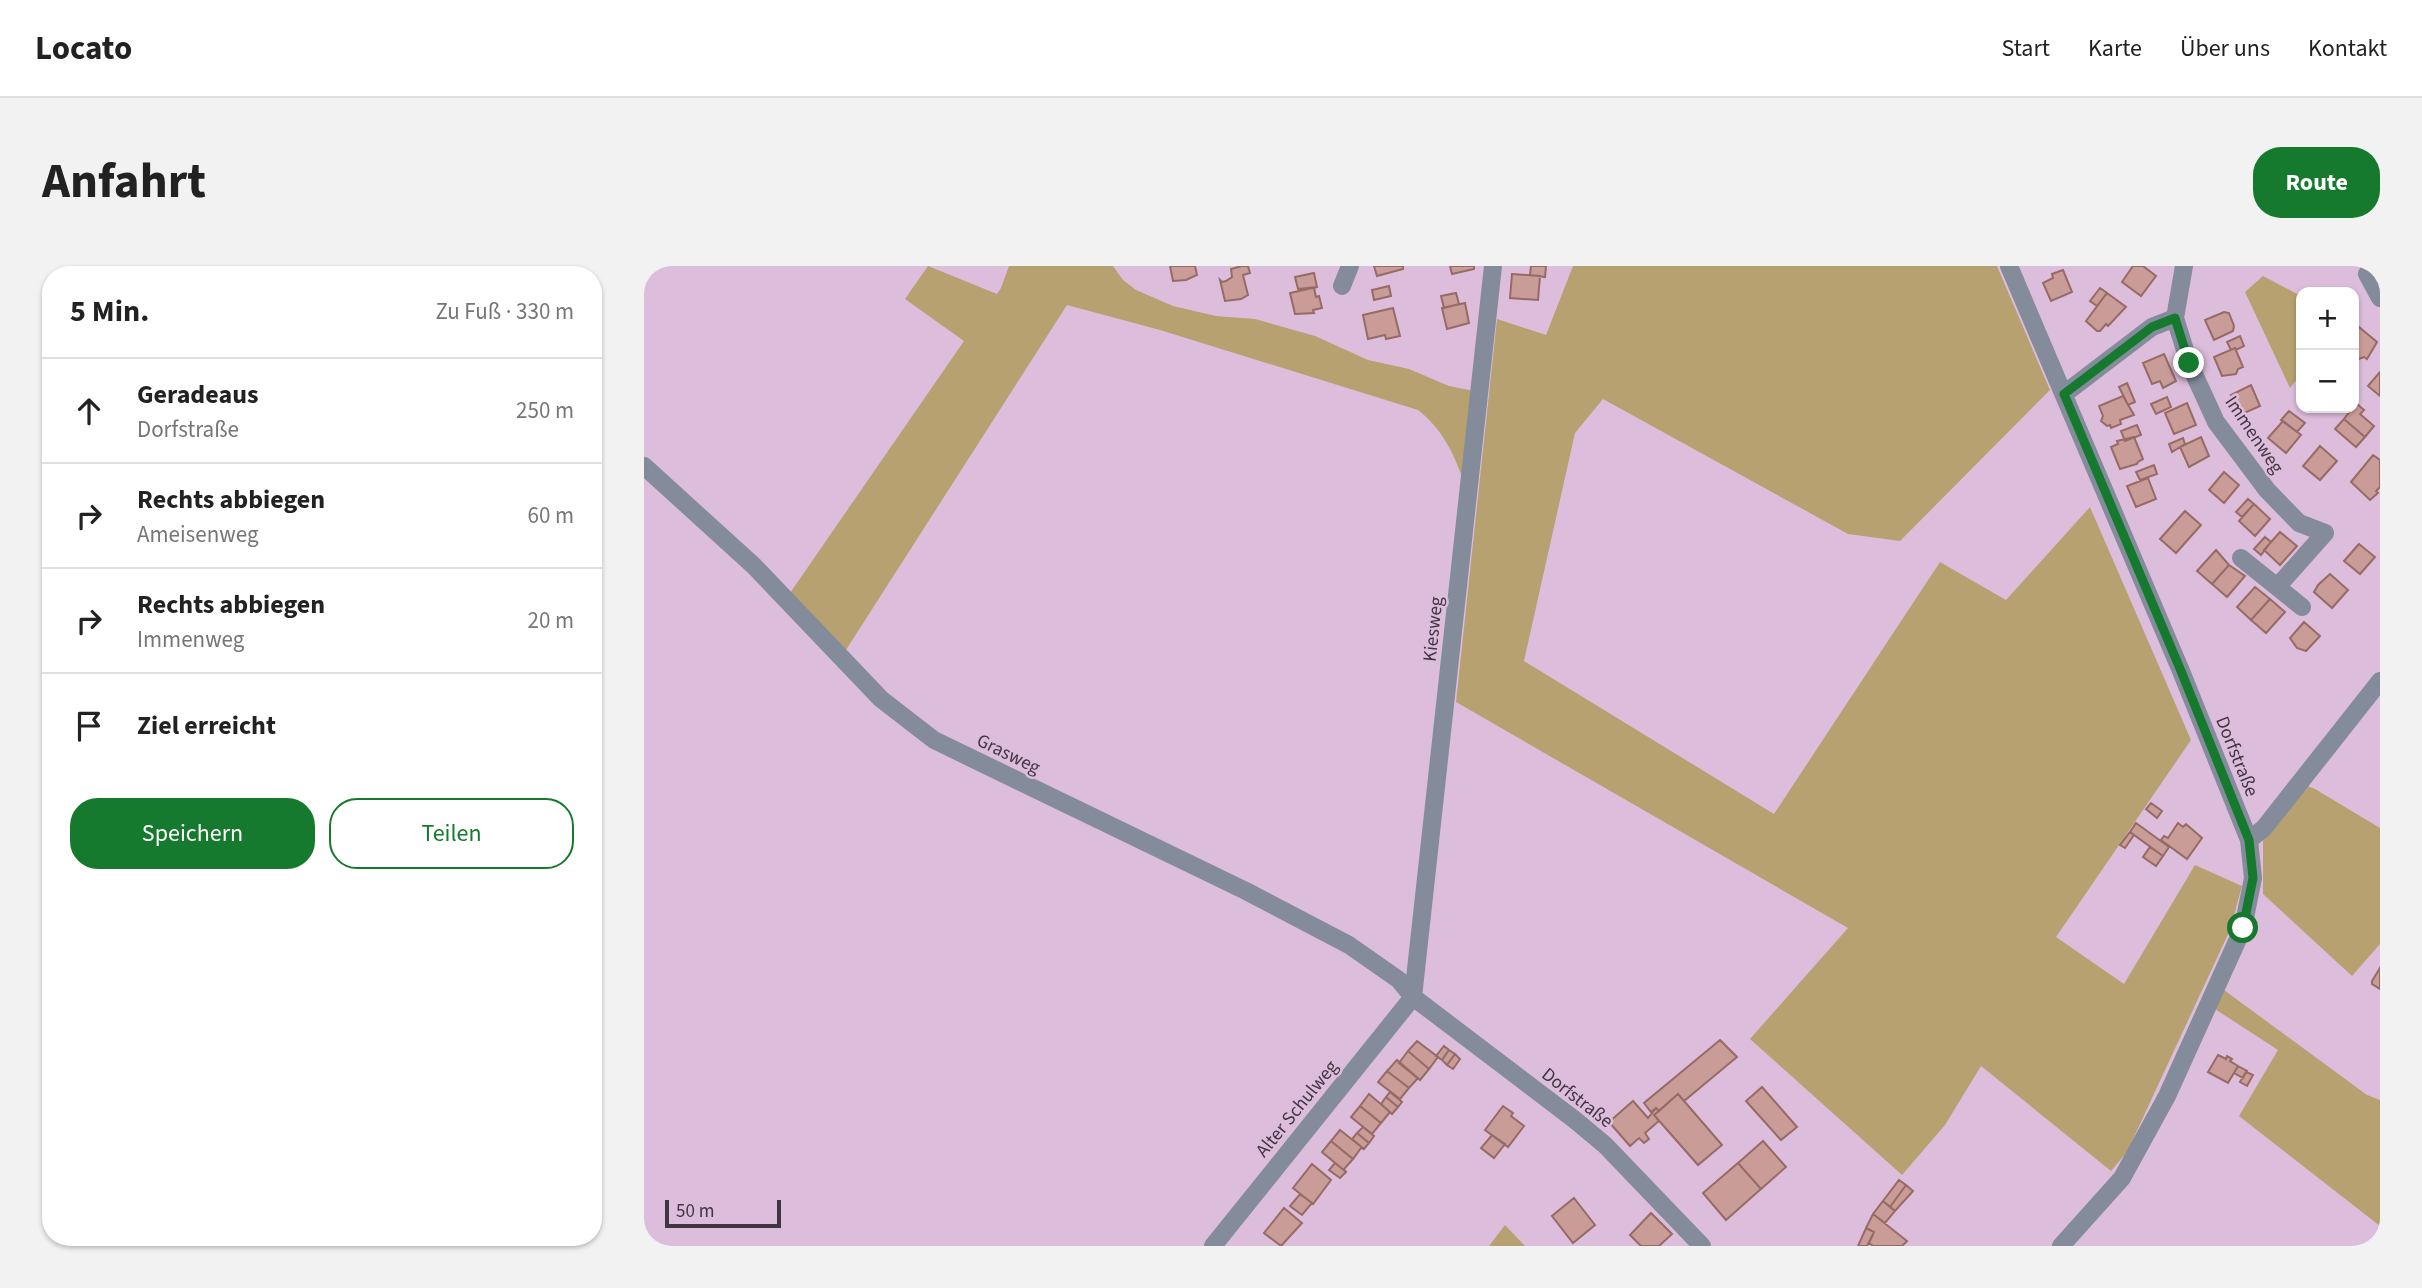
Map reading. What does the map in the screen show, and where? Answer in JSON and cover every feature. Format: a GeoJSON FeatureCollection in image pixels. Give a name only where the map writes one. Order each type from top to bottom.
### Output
{"type":"FeatureCollection","features":[{"type":"Feature","properties":{"kind":"street"},"geometry":{"type":"LineString","coordinates":[[1342,286],[1350,266]]}},
{"type":"Feature","properties":{"kind":"street","name":"Kiesweg"},"geometry":{"type":"LineString","coordinates":[[1413,997],[1493,266]]}},
{"type":"Feature","properties":{"kind":"street","name":"Dorfstraße"},"geometry":{"type":"LineString","coordinates":[[2009,266],[2181,671],[2249,840],[2253,878],[2243,928],[2167,1096],[2122,1178],[2061,1246]]}},
{"type":"Feature","properties":{"kind":"street","name":"Immenweg"},"geometry":{"type":"LineString","coordinates":[[2184,266],[2175,318],[2189,363],[2216,422],[2267,490],[2299,523],[2325,533],[2278,586]]}},
{"type":"Feature","properties":{"kind":"street"},"geometry":{"type":"LineString","coordinates":[[2373,266],[2367,274],[2380,298]]}},
{"type":"Feature","properties":{"kind":"street"},"geometry":{"type":"LineString","coordinates":[[2064,394],[2152,327],[2175,318]]}},
{"type":"Feature","properties":{"kind":"street","name":"Grasweg"},"geometry":{"type":"LineString","coordinates":[[644,466],[754,566],[881,699],[934,740],[1246,891],[1349,945],[1399,980],[1413,997]]}},
{"type":"Feature","properties":{"kind":"street"},"geometry":{"type":"LineString","coordinates":[[2241,558],[2302,607]]}},
{"type":"Feature","properties":{"kind":"street"},"geometry":{"type":"LineString","coordinates":[[2249,840],[2264,828],[2380,681]]}},
{"type":"Feature","properties":{"kind":"street","name":"Alter Schulweg"},"geometry":{"type":"LineString","coordinates":[[1213,1246],[1413,997]]}},
{"type":"Feature","properties":{"kind":"street","name":"Dorfstraße"},"geometry":{"type":"LineString","coordinates":[[1413,997],[1605,1145],[1702,1246]]}},
{"type":"Feature","properties":{"kind":"shaded area"},"geometry":{"type":"Polygon","coordinates":[[[928,266],[997,294],[1009,266],[1113,266],[1123,280],[1136,290],[1173,306],[1216,316],[1255,319],[1315,336],[1368,360],[1409,369],[1449,386],[1474,391],[1464,482],[1446,442],[1434,425],[1418,410],[1160,330],[1067,305],[844,653],[790,593],[964,341],[905,299],[928,266]]]}},
{"type":"Feature","properties":{"kind":"shaded area"},"geometry":{"type":"Polygon","coordinates":[[[1573,266],[1997,266],[2050,390],[1900,541],[1848,534],[1603,399],[1575,433],[1524,661],[1774,814],[1940,562],[2006,600],[2090,507],[2191,740],[2056,937],[2124,984],[2195,865],[2242,886],[2230,930],[2127,1152],[2111,1171],[1981,1066],[1945,1125],[1902,1175],[1750,1039],[1848,928],[1456,702],[1497,319],[1546,335],[1573,266]]]}},
{"type":"Feature","properties":{"kind":"shaded area"},"geometry":{"type":"Polygon","coordinates":[[[2263,276],[2296,293],[2296,380],[2290,388],[2245,292],[2263,276]]]}},
{"type":"Feature","properties":{"kind":"shaded area"},"geometry":{"type":"Polygon","coordinates":[[[2305,785],[2380,828],[2380,944],[2352,976],[2263,894],[2263,841],[2305,785]]]}},
{"type":"Feature","properties":{"kind":"shaded area"},"geometry":{"type":"Polygon","coordinates":[[[2224,990],[2367,1095],[2380,1100],[2380,1226],[2239,1116],[2278,1050],[2215,1009],[2224,990]]]}},
{"type":"Feature","properties":{"kind":"shaded area"},"geometry":{"type":"Polygon","coordinates":[[[1505,1225],[1525,1246],[1489,1246],[1505,1225]]]}},
{"type":"Feature","properties":{"kind":"building"},"geometry":{"type":"Polygon","coordinates":[[[1170,266],[1195,266],[1197,275],[1186,280],[1173,281],[1170,266]]]}},
{"type":"Feature","properties":{"kind":"building"},"geometry":{"type":"Polygon","coordinates":[[[1248,266],[1250,273],[1243,275],[1248,295],[1241,299],[1225,301],[1220,280],[1226,281],[1232,277],[1231,269],[1248,266]]]}},
{"type":"Feature","properties":{"kind":"building"},"geometry":{"type":"Polygon","coordinates":[[[1374,266],[1403,266],[1403,269],[1377,276],[1374,266]]]}},
{"type":"Feature","properties":{"kind":"building"},"geometry":{"type":"Polygon","coordinates":[[[1450,266],[1474,266],[1474,269],[1452,274],[1450,266]]]}},
{"type":"Feature","properties":{"kind":"building"},"geometry":{"type":"Polygon","coordinates":[[[1531,266],[1546,266],[1545,277],[1530,275],[1531,266]]]}},
{"type":"Feature","properties":{"kind":"building"},"geometry":{"type":"Polygon","coordinates":[[[2133,266],[2143,266],[2156,276],[2141,296],[2122,282],[2133,266]]]}},
{"type":"Feature","properties":{"kind":"building"},"geometry":{"type":"Polygon","coordinates":[[[2063,270],[2072,292],[2051,301],[2043,283],[2053,278],[2052,274],[2063,270]]]}},
{"type":"Feature","properties":{"kind":"building"},"geometry":{"type":"Polygon","coordinates":[[[1314,273],[1317,287],[1298,289],[1295,277],[1314,273]]]}},
{"type":"Feature","properties":{"kind":"building"},"geometry":{"type":"Polygon","coordinates":[[[1512,274],[1540,276],[1538,300],[1510,298],[1512,274]]]}},
{"type":"Feature","properties":{"kind":"building"},"geometry":{"type":"Polygon","coordinates":[[[1389,286],[1391,296],[1374,300],[1372,290],[1389,286]]]}},
{"type":"Feature","properties":{"kind":"building"},"geometry":{"type":"Polygon","coordinates":[[[1317,287],[1314,288],[1316,297],[1319,296],[1322,308],[1313,310],[1314,313],[1295,314],[1290,293],[1317,287]]]}},
{"type":"Feature","properties":{"kind":"building"},"geometry":{"type":"Polygon","coordinates":[[[2100,288],[2107,293],[2097,306],[2090,301],[2100,288]]]}},
{"type":"Feature","properties":{"kind":"building"},"geometry":{"type":"Polygon","coordinates":[[[1456,293],[1459,304],[1444,308],[1441,296],[1456,293]]]}},
{"type":"Feature","properties":{"kind":"building"},"geometry":{"type":"Polygon","coordinates":[[[2107,293],[2126,307],[2108,326],[2106,324],[2097,331],[2086,321],[2107,293]]]}},
{"type":"Feature","properties":{"kind":"building"},"geometry":{"type":"Polygon","coordinates":[[[1465,303],[1469,323],[1447,329],[1442,308],[1465,303]]]}},
{"type":"Feature","properties":{"kind":"building"},"geometry":{"type":"Polygon","coordinates":[[[1393,308],[1400,336],[1386,339],[1385,335],[1368,339],[1363,315],[1393,308]]]}},
{"type":"Feature","properties":{"kind":"building"},"geometry":{"type":"Polygon","coordinates":[[[2224,312],[2229,313],[2233,331],[2214,340],[2205,320],[2224,312]]]}},
{"type":"Feature","properties":{"kind":"building"},"geometry":{"type":"Polygon","coordinates":[[[2359,327],[2377,342],[2367,359],[2359,359],[2359,327]]]}},
{"type":"Feature","properties":{"kind":"building"},"geometry":{"type":"Polygon","coordinates":[[[2240,336],[2244,346],[2231,350],[2227,342],[2240,336]]]}},
{"type":"Feature","properties":{"kind":"building"},"geometry":{"type":"Polygon","coordinates":[[[2235,348],[2243,367],[2238,369],[2236,374],[2222,376],[2214,357],[2235,348]]]}},
{"type":"Feature","properties":{"kind":"building"},"geometry":{"type":"Polygon","coordinates":[[[2164,354],[2176,381],[2163,388],[2160,381],[2152,384],[2143,363],[2164,354]]]}},
{"type":"Feature","properties":{"kind":"building"},"geometry":{"type":"Polygon","coordinates":[[[2380,372],[2380,396],[2368,386],[2380,372]]]}},
{"type":"Feature","properties":{"kind":"building"},"geometry":{"type":"Polygon","coordinates":[[[2127,383],[2135,402],[2128,405],[2119,387],[2127,383]]]}},
{"type":"Feature","properties":{"kind":"building"},"geometry":{"type":"Polygon","coordinates":[[[2251,385],[2260,406],[2240,415],[2231,395],[2251,385]]]}},
{"type":"Feature","properties":{"kind":"building"},"geometry":{"type":"Polygon","coordinates":[[[2123,396],[2134,415],[2120,420],[2121,424],[2111,428],[2101,421],[2103,416],[2099,406],[2123,396]]]}},
{"type":"Feature","properties":{"kind":"building"},"geometry":{"type":"Polygon","coordinates":[[[2167,397],[2171,407],[2156,414],[2151,404],[2167,397]]]}},
{"type":"Feature","properties":{"kind":"building"},"geometry":{"type":"Polygon","coordinates":[[[2187,403],[2196,425],[2174,434],[2165,413],[2187,403]]]}},
{"type":"Feature","properties":{"kind":"building"},"geometry":{"type":"Polygon","coordinates":[[[2359,406],[2364,410],[2360,414],[2374,426],[2365,437],[2344,419],[2348,413],[2359,413],[2359,406]]]}},
{"type":"Feature","properties":{"kind":"building"},"geometry":{"type":"Polygon","coordinates":[[[2289,411],[2305,423],[2297,432],[2281,420],[2289,411]]]}},
{"type":"Feature","properties":{"kind":"building"},"geometry":{"type":"Polygon","coordinates":[[[2344,419],[2365,437],[2356,447],[2335,429],[2344,419]]]}},
{"type":"Feature","properties":{"kind":"building"},"geometry":{"type":"Polygon","coordinates":[[[2283,421],[2301,435],[2286,453],[2268,438],[2283,421]]]}},
{"type":"Feature","properties":{"kind":"building"},"geometry":{"type":"Polygon","coordinates":[[[2137,425],[2141,435],[2125,441],[2121,431],[2137,425]]]}},
{"type":"Feature","properties":{"kind":"building"},"geometry":{"type":"Polygon","coordinates":[[[2134,437],[2143,459],[2137,464],[2120,469],[2111,447],[2118,444],[2117,441],[2134,437]]]}},
{"type":"Feature","properties":{"kind":"building"},"geometry":{"type":"Polygon","coordinates":[[[2201,437],[2209,456],[2189,467],[2180,447],[2201,437]]]}},
{"type":"Feature","properties":{"kind":"building"},"geometry":{"type":"Polygon","coordinates":[[[2183,438],[2185,444],[2172,452],[2169,444],[2183,438]]]}},
{"type":"Feature","properties":{"kind":"building"},"geometry":{"type":"Polygon","coordinates":[[[2320,446],[2337,461],[2320,480],[2303,466],[2320,446]]]}},
{"type":"Feature","properties":{"kind":"building"},"geometry":{"type":"Polygon","coordinates":[[[2373,455],[2380,460],[2380,487],[2370,500],[2351,482],[2373,455]]]}},
{"type":"Feature","properties":{"kind":"building"},"geometry":{"type":"Polygon","coordinates":[[[2154,465],[2157,474],[2140,480],[2136,472],[2154,465]]]}},
{"type":"Feature","properties":{"kind":"building"},"geometry":{"type":"Polygon","coordinates":[[[2224,472],[2239,485],[2224,503],[2209,490],[2224,472]]]}},
{"type":"Feature","properties":{"kind":"building"},"geometry":{"type":"Polygon","coordinates":[[[2148,478],[2156,499],[2136,507],[2127,486],[2148,478]]]}},
{"type":"Feature","properties":{"kind":"building"},"geometry":{"type":"Polygon","coordinates":[[[2248,499],[2254,504],[2242,517],[2236,512],[2248,499]]]}},
{"type":"Feature","properties":{"kind":"building"},"geometry":{"type":"Polygon","coordinates":[[[2254,504],[2270,519],[2255,536],[2239,521],[2254,504]]]}},
{"type":"Feature","properties":{"kind":"building"},"geometry":{"type":"Polygon","coordinates":[[[2185,511],[2201,525],[2176,553],[2160,539],[2185,511]]]}},
{"type":"Feature","properties":{"kind":"building"},"geometry":{"type":"Polygon","coordinates":[[[2280,532],[2297,546],[2280,565],[2264,550],[2280,532]]]}},
{"type":"Feature","properties":{"kind":"building"},"geometry":{"type":"Polygon","coordinates":[[[2265,537],[2271,542],[2261,555],[2254,549],[2265,537]]]}},
{"type":"Feature","properties":{"kind":"building"},"geometry":{"type":"Polygon","coordinates":[[[2359,544],[2375,557],[2360,574],[2344,561],[2359,544]]]}},
{"type":"Feature","properties":{"kind":"building"},"geometry":{"type":"Polygon","coordinates":[[[2216,550],[2229,565],[2212,584],[2197,571],[2216,550]]]}},
{"type":"Feature","properties":{"kind":"building"},"geometry":{"type":"Polygon","coordinates":[[[2229,565],[2245,576],[2227,597],[2212,584],[2229,565]]]}},
{"type":"Feature","properties":{"kind":"building"},"geometry":{"type":"Polygon","coordinates":[[[2330,574],[2348,590],[2332,608],[2314,592],[2330,574]]]}},
{"type":"Feature","properties":{"kind":"building"},"geometry":{"type":"Polygon","coordinates":[[[2255,587],[2270,599],[2251,620],[2237,607],[2255,587]]]}},
{"type":"Feature","properties":{"kind":"building"},"geometry":{"type":"Polygon","coordinates":[[[2270,599],[2285,612],[2266,633],[2251,620],[2270,599]]]}},
{"type":"Feature","properties":{"kind":"building"},"geometry":{"type":"Polygon","coordinates":[[[2304,622],[2320,636],[2306,651],[2297,648],[2290,638],[2304,622]]]}},
{"type":"Feature","properties":{"kind":"building"},"geometry":{"type":"Polygon","coordinates":[[[2151,803],[2162,811],[2157,818],[2146,809],[2151,803]]]}},
{"type":"Feature","properties":{"kind":"building"},"geometry":{"type":"Polygon","coordinates":[[[2136,823],[2169,847],[2163,856],[2130,832],[2136,823]]]}},
{"type":"Feature","properties":{"kind":"building"},"geometry":{"type":"Polygon","coordinates":[[[2178,823],[2183,827],[2186,824],[2202,838],[2187,859],[2161,840],[2164,836],[2168,838],[2178,823]]]}},
{"type":"Feature","properties":{"kind":"building"},"geometry":{"type":"Polygon","coordinates":[[[2130,832],[2134,835],[2125,848],[2120,845],[2130,832]]]}},
{"type":"Feature","properties":{"kind":"building"},"geometry":{"type":"Polygon","coordinates":[[[2150,847],[2163,856],[2156,866],[2143,857],[2150,847]]]}},
{"type":"Feature","properties":{"kind":"building"},"geometry":{"type":"Polygon","coordinates":[[[2380,968],[2380,989],[2372,984],[2372,981],[2380,968]]]}},
{"type":"Feature","properties":{"kind":"building"},"geometry":{"type":"Polygon","coordinates":[[[1720,1040],[1737,1057],[1684,1101],[1678,1094],[1659,1111],[1656,1108],[1651,1112],[1644,1103],[1720,1040]]]}},
{"type":"Feature","properties":{"kind":"building"},"geometry":{"type":"Polygon","coordinates":[[[1417,1041],[1438,1057],[1429,1069],[1408,1051],[1417,1041]]]}},
{"type":"Feature","properties":{"kind":"building"},"geometry":{"type":"Polygon","coordinates":[[[1444,1046],[1449,1050],[1442,1060],[1436,1056],[1444,1046]]]}},
{"type":"Feature","properties":{"kind":"building"},"geometry":{"type":"Polygon","coordinates":[[[1449,1050],[1455,1054],[1447,1065],[1442,1060],[1449,1050]]]}},
{"type":"Feature","properties":{"kind":"building"},"geometry":{"type":"Polygon","coordinates":[[[1408,1051],[1429,1069],[1420,1080],[1399,1063],[1408,1051]]]}},
{"type":"Feature","properties":{"kind":"building"},"geometry":{"type":"Polygon","coordinates":[[[1455,1054],[1460,1059],[1453,1069],[1447,1065],[1455,1054]]]}},
{"type":"Feature","properties":{"kind":"building"},"geometry":{"type":"Polygon","coordinates":[[[2218,1055],[2226,1059],[2227,1056],[2238,1066],[2228,1083],[2208,1072],[2218,1055]]]}},
{"type":"Feature","properties":{"kind":"building"},"geometry":{"type":"Polygon","coordinates":[[[1397,1060],[1418,1078],[1409,1088],[1387,1071],[1397,1060]]]}},
{"type":"Feature","properties":{"kind":"building"},"geometry":{"type":"Polygon","coordinates":[[[2238,1066],[2247,1071],[2243,1078],[2234,1073],[2238,1066]]]}},
{"type":"Feature","properties":{"kind":"building"},"geometry":{"type":"Polygon","coordinates":[[[1387,1071],[1409,1088],[1400,1099],[1378,1082],[1387,1071]]]}},
{"type":"Feature","properties":{"kind":"building"},"geometry":{"type":"Polygon","coordinates":[[[2246,1072],[2253,1075],[2247,1086],[2240,1082],[2246,1072]]]}},
{"type":"Feature","properties":{"kind":"building"},"geometry":{"type":"Polygon","coordinates":[[[1762,1087],[1797,1127],[1781,1140],[1746,1101],[1762,1087]]]}},
{"type":"Feature","properties":{"kind":"building"},"geometry":{"type":"Polygon","coordinates":[[[1390,1092],[1402,1102],[1398,1107],[1386,1097],[1390,1092]]]}},
{"type":"Feature","properties":{"kind":"building"},"geometry":{"type":"Polygon","coordinates":[[[1369,1094],[1390,1112],[1381,1123],[1360,1106],[1369,1094]]]}},
{"type":"Feature","properties":{"kind":"building"},"geometry":{"type":"Polygon","coordinates":[[[1678,1094],[1722,1145],[1698,1165],[1654,1115],[1678,1094]]]}},
{"type":"Feature","properties":{"kind":"building"},"geometry":{"type":"Polygon","coordinates":[[[1386,1097],[1398,1107],[1392,1114],[1381,1104],[1386,1097]]]}},
{"type":"Feature","properties":{"kind":"building"},"geometry":{"type":"Polygon","coordinates":[[[1633,1101],[1648,1118],[1656,1108],[1659,1111],[1654,1115],[1659,1121],[1645,1133],[1649,1139],[1644,1143],[1639,1138],[1630,1146],[1609,1122],[1633,1101]]]}},
{"type":"Feature","properties":{"kind":"building"},"geometry":{"type":"Polygon","coordinates":[[[1360,1106],[1381,1123],[1372,1134],[1351,1117],[1360,1106]]]}},
{"type":"Feature","properties":{"kind":"building"},"geometry":{"type":"Polygon","coordinates":[[[1503,1106],[1524,1126],[1508,1147],[1485,1130],[1503,1106]]]}},
{"type":"Feature","properties":{"kind":"building"},"geometry":{"type":"Polygon","coordinates":[[[1363,1127],[1374,1136],[1369,1143],[1357,1133],[1363,1127]]]}},
{"type":"Feature","properties":{"kind":"building"},"geometry":{"type":"Polygon","coordinates":[[[1340,1130],[1364,1149],[1361,1148],[1353,1159],[1331,1141],[1340,1130]]]}},
{"type":"Feature","properties":{"kind":"building"},"geometry":{"type":"Polygon","coordinates":[[[1357,1133],[1369,1143],[1364,1149],[1352,1139],[1357,1133]]]}},
{"type":"Feature","properties":{"kind":"building"},"geometry":{"type":"Polygon","coordinates":[[[1492,1135],[1505,1144],[1494,1158],[1481,1148],[1492,1135]]]}},
{"type":"Feature","properties":{"kind":"building"},"geometry":{"type":"Polygon","coordinates":[[[1331,1141],[1353,1159],[1344,1169],[1346,1172],[1322,1152],[1331,1141]]]}},
{"type":"Feature","properties":{"kind":"building"},"geometry":{"type":"Polygon","coordinates":[[[1763,1141],[1786,1167],[1761,1189],[1738,1163],[1763,1141]]]}},
{"type":"Feature","properties":{"kind":"building"},"geometry":{"type":"Polygon","coordinates":[[[1335,1163],[1346,1172],[1340,1178],[1329,1170],[1335,1163]]]}},
{"type":"Feature","properties":{"kind":"building"},"geometry":{"type":"Polygon","coordinates":[[[1738,1163],[1761,1189],[1726,1220],[1703,1193],[1738,1163]]]}},
{"type":"Feature","properties":{"kind":"building"},"geometry":{"type":"Polygon","coordinates":[[[1312,1164],[1331,1180],[1313,1204],[1293,1188],[1312,1164]]]}},
{"type":"Feature","properties":{"kind":"building"},"geometry":{"type":"Polygon","coordinates":[[[1899,1180],[1906,1185],[1890,1207],[1883,1201],[1899,1180]]]}},
{"type":"Feature","properties":{"kind":"building"},"geometry":{"type":"Polygon","coordinates":[[[1906,1185],[1913,1191],[1895,1211],[1890,1207],[1906,1185]]]}},
{"type":"Feature","properties":{"kind":"building"},"geometry":{"type":"Polygon","coordinates":[[[1300,1194],[1312,1203],[1302,1215],[1290,1206],[1300,1194]]]}},
{"type":"Feature","properties":{"kind":"building"},"geometry":{"type":"Polygon","coordinates":[[[1574,1198],[1595,1225],[1573,1243],[1552,1216],[1574,1198]]]}},
{"type":"Feature","properties":{"kind":"building"},"geometry":{"type":"Polygon","coordinates":[[[1883,1201],[1895,1211],[1885,1223],[1873,1214],[1883,1201]]]}},
{"type":"Feature","properties":{"kind":"building"},"geometry":{"type":"Polygon","coordinates":[[[1284,1208],[1302,1223],[1281,1246],[1264,1233],[1284,1208]]]}},
{"type":"Feature","properties":{"kind":"building"},"geometry":{"type":"Polygon","coordinates":[[[1651,1213],[1672,1234],[1659,1246],[1641,1246],[1630,1235],[1651,1213]]]}},
{"type":"Feature","properties":{"kind":"building"},"geometry":{"type":"Polygon","coordinates":[[[1873,1214],[1907,1241],[1902,1246],[1873,1246],[1869,1243],[1874,1232],[1866,1228],[1873,1214]]]}},
{"type":"Feature","properties":{"kind":"building"},"geometry":{"type":"Polygon","coordinates":[[[1866,1228],[1874,1232],[1867,1246],[1858,1246],[1866,1228]]]}},
{"type":"Feature","properties":{"kind":"route"},"geometry":{"type":"LineString","coordinates":[[2189,363],[2175,318],[2152,327],[2064,394],[2249,840],[2253,878],[2243,928]]}}]}
